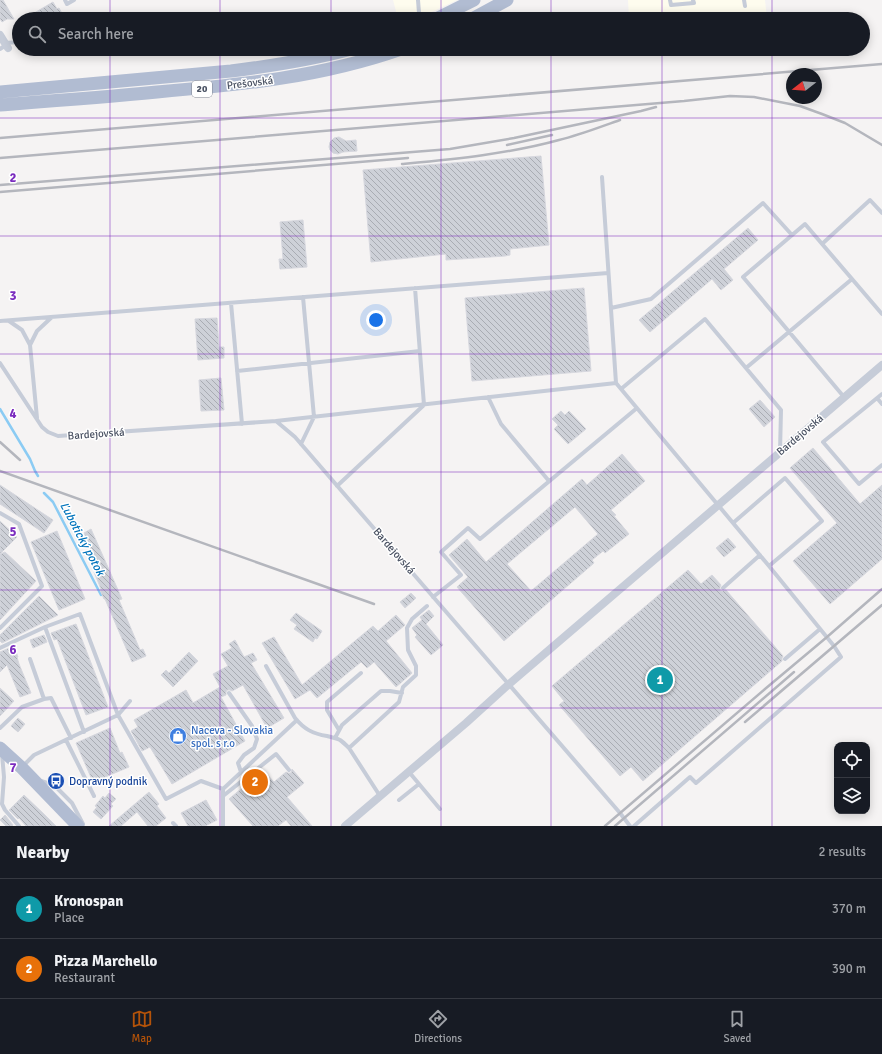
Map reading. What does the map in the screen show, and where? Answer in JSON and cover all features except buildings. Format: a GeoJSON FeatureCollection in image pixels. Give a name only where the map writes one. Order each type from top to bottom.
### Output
{"type":"FeatureCollection","features":[{"type":"Feature","properties":{"kind":"main road"},"geometry":{"type":"LineString","coordinates":[[450,12],[474,0]]}},
{"type":"Feature","properties":{"kind":"main road"},"geometry":{"type":"LineString","coordinates":[[485,12],[507,0]]}},
{"type":"Feature","properties":{"kind":"main road","name":"Prešovská"},"geometry":{"type":"LineString","coordinates":[[0,92],[231,71],[305,60],[321,56]]}},
{"type":"Feature","properties":{"kind":"main road","name":"Prešovská"},"geometry":{"type":"LineString","coordinates":[[0,105],[197,89],[270,81],[308,75],[377,56]]}},
{"type":"Feature","properties":{"kind":"main road"},"geometry":{"type":"LineString","coordinates":[[1,749],[22,768],[78,826]]}},
{"type":"Feature","properties":{"kind":"street"},"geometry":{"type":"LineString","coordinates":[[0,35],[5,46]]}},
{"type":"Feature","properties":{"kind":"street","name":"Bardejovská"},"geometry":{"type":"LineString","coordinates":[[345,826],[466,723],[508,684],[882,366]]}},
{"type":"Feature","properties":{"kind":"lane"},"geometry":{"type":"LineString","coordinates":[[65,0],[67,4],[74,0]]}},
{"type":"Feature","properties":{"kind":"lane"},"geometry":{"type":"LineString","coordinates":[[418,0],[419,12]]}},
{"type":"Feature","properties":{"kind":"lane"},"geometry":{"type":"LineString","coordinates":[[670,0],[671,5],[694,3],[693,0]]}},
{"type":"Feature","properties":{"kind":"lane"},"geometry":{"type":"LineString","coordinates":[[744,0],[745,6]]}},
{"type":"Feature","properties":{"kind":"lane"},"geometry":{"type":"LineString","coordinates":[[602,177],[616,383],[760,555],[834,646],[841,657],[696,783],[690,777],[634,826]]}},
{"type":"Feature","properties":{"kind":"lane"},"geometry":{"type":"LineString","coordinates":[[822,244],[870,200],[882,213]]}},
{"type":"Feature","properties":{"kind":"lane"},"geometry":{"type":"LineString","coordinates":[[611,308],[651,299],[763,203],[792,235]]}},
{"type":"Feature","properties":{"kind":"lane"},"geometry":{"type":"LineString","coordinates":[[844,398],[743,277],[805,224],[882,314]]}},
{"type":"Feature","properties":{"kind":"lane"},"geometry":{"type":"LineString","coordinates":[[0,321],[608,273]]}},
{"type":"Feature","properties":{"kind":"lane"},"geometry":{"type":"LineString","coordinates":[[746,368],[852,278]]}},
{"type":"Feature","properties":{"kind":"lane"},"geometry":{"type":"LineString","coordinates":[[337,486],[424,405],[415,288]]}},
{"type":"Feature","properties":{"kind":"lane"},"geometry":{"type":"LineString","coordinates":[[301,444],[314,417],[302,297]]}},
{"type":"Feature","properties":{"kind":"lane"},"geometry":{"type":"LineString","coordinates":[[231,303],[242,424]]}},
{"type":"Feature","properties":{"kind":"lane"},"geometry":{"type":"LineString","coordinates":[[30,346],[37,331],[52,317]]}},
{"type":"Feature","properties":{"kind":"lane"},"geometry":{"type":"LineString","coordinates":[[621,389],[705,319],[781,410],[780,452]]}},
{"type":"Feature","properties":{"kind":"lane"},"geometry":{"type":"LineString","coordinates":[[8,320],[22,330],[30,346],[37,420]]}},
{"type":"Feature","properties":{"kind":"lane"},"geometry":{"type":"LineString","coordinates":[[237,371],[420,351]]}},
{"type":"Feature","properties":{"kind":"lane","name":"Bardejovská"},"geometry":{"type":"LineString","coordinates":[[0,363],[42,427],[48,432],[58,436],[276,421],[616,383]]}},
{"type":"Feature","properties":{"kind":"lane"},"geometry":{"type":"LineString","coordinates":[[882,394],[823,442],[859,484],[882,465]]}},
{"type":"Feature","properties":{"kind":"lane"},"geometry":{"type":"LineString","coordinates":[[488,397],[501,424],[549,482]]}},
{"type":"Feature","properties":{"kind":"lane"},"geometry":{"type":"LineString","coordinates":[[877,398],[882,404]]}},
{"type":"Feature","properties":{"kind":"lane"},"geometry":{"type":"LineString","coordinates":[[433,597],[461,575],[441,552],[468,528],[480,539],[638,408]]}},
{"type":"Feature","properties":{"kind":"lane","name":"Bardejovská"},"geometry":{"type":"LineString","coordinates":[[276,421],[295,436],[630,826]]}},
{"type":"Feature","properties":{"kind":"lane"},"geometry":{"type":"LineString","coordinates":[[733,523],[785,478],[822,521],[769,566]]}},
{"type":"Feature","properties":{"kind":"lane"},"geometry":{"type":"LineString","coordinates":[[0,513],[19,524],[42,586],[0,628]]}},
{"type":"Feature","properties":{"kind":"lane"},"geometry":{"type":"LineString","coordinates":[[723,588],[760,555]]}},
{"type":"Feature","properties":{"kind":"lane"},"geometry":{"type":"LineString","coordinates":[[349,748],[399,702],[403,687],[416,675],[416,666],[408,650],[407,628],[412,618],[427,606]]}},
{"type":"Feature","properties":{"kind":"lane"},"geometry":{"type":"LineString","coordinates":[[0,648],[46,627],[80,614],[118,715],[166,799],[201,781],[223,788]]}},
{"type":"Feature","properties":{"kind":"lane"},"geometry":{"type":"LineString","coordinates":[[46,627],[84,732]]}},
{"type":"Feature","properties":{"kind":"lane"},"geometry":{"type":"LineString","coordinates":[[785,659],[820,629]]}},
{"type":"Feature","properties":{"kind":"lane"},"geometry":{"type":"LineString","coordinates":[[30,659],[44,699]]}},
{"type":"Feature","properties":{"kind":"lane"},"geometry":{"type":"LineString","coordinates":[[266,666],[297,720],[310,732],[340,740],[349,748],[380,796]]}},
{"type":"Feature","properties":{"kind":"lane"},"geometry":{"type":"LineString","coordinates":[[339,730],[327,710],[327,702],[361,674]]}},
{"type":"Feature","properties":{"kind":"lane"},"geometry":{"type":"LineString","coordinates":[[335,738],[342,725],[381,691],[402,693]]}},
{"type":"Feature","properties":{"kind":"lane"},"geometry":{"type":"LineString","coordinates":[[229,693],[252,726],[257,739],[254,748],[244,755],[238,763],[240,772]]}},
{"type":"Feature","properties":{"kind":"lane"},"geometry":{"type":"LineString","coordinates":[[0,728],[22,707],[51,698],[71,738]]}},
{"type":"Feature","properties":{"kind":"lane"},"geometry":{"type":"LineString","coordinates":[[22,768],[34,755],[118,715],[130,701]]}},
{"type":"Feature","properties":{"kind":"lane"},"geometry":{"type":"LineString","coordinates":[[223,826],[223,788],[297,720]]}},
{"type":"Feature","properties":{"kind":"lane"},"geometry":{"type":"LineString","coordinates":[[66,740],[94,796]]}},
{"type":"Feature","properties":{"kind":"lane"},"geometry":{"type":"LineString","coordinates":[[1,749],[4,777],[2,804],[5,810],[19,826]]}},
{"type":"Feature","properties":{"kind":"lane"},"geometry":{"type":"LineString","coordinates":[[223,796],[276,754],[289,770]]}},
{"type":"Feature","properties":{"kind":"lane"},"geometry":{"type":"LineString","coordinates":[[409,772],[440,809]]}},
{"type":"Feature","properties":{"kind":"lane"},"geometry":{"type":"LineString","coordinates":[[32,779],[54,785],[72,803],[84,826]]}},
{"type":"Feature","properties":{"kind":"lane"},"geometry":{"type":"LineString","coordinates":[[399,800],[419,784]]}},
{"type":"Feature","properties":{"kind":"shaded area"},"geometry":{"type":"Polygon","coordinates":[[[393,0],[457,0],[432,12],[396,12],[393,0]]]}},
{"type":"Feature","properties":{"kind":"shaded area"},"geometry":{"type":"Polygon","coordinates":[[[628,0],[765,0],[766,12],[629,12],[628,0]]]}},
{"type":"Feature","properties":{"kind":"waterway","name":"Ľubotický potok"},"geometry":{"type":"LineString","coordinates":[[0,409],[30,459],[38,476]]}},
{"type":"Feature","properties":{"kind":"waterway","name":"Ľubotický potok"},"geometry":{"type":"LineString","coordinates":[[44,493],[53,502],[101,595]]}},
{"type":"Feature","properties":{"kind":"railway"},"geometry":{"type":"LineString","coordinates":[[0,138],[882,64]]}},
{"type":"Feature","properties":{"kind":"railway"},"geometry":{"type":"LineString","coordinates":[[0,158],[730,96],[754,97],[800,106],[845,123],[882,145]]}},
{"type":"Feature","properties":{"kind":"railway"},"geometry":{"type":"LineString","coordinates":[[0,185],[450,149],[514,138],[656,107]]}},
{"type":"Feature","properties":{"kind":"railway"},"geometry":{"type":"LineString","coordinates":[[402,164],[461,158],[540,145],[575,136],[620,120]]}},
{"type":"Feature","properties":{"kind":"railway"},"geometry":{"type":"LineString","coordinates":[[507,145],[552,135]]}},
{"type":"Feature","properties":{"kind":"railway"},"geometry":{"type":"LineString","coordinates":[[0,192],[408,158]]}},
{"type":"Feature","properties":{"kind":"railway"},"geometry":{"type":"LineString","coordinates":[[0,442],[20,460]]}},
{"type":"Feature","properties":{"kind":"railway"},"geometry":{"type":"LineString","coordinates":[[0,471],[374,604]]}},
{"type":"Feature","properties":{"kind":"railway"},"geometry":{"type":"LineString","coordinates":[[605,826],[882,589]]}},
{"type":"Feature","properties":{"kind":"railway"},"geometry":{"type":"LineString","coordinates":[[745,722],[882,605]]}},
{"type":"Feature","properties":{"kind":"railway"},"geometry":{"type":"LineString","coordinates":[[615,826],[794,672]]}},
{"type":"Feature","properties":{"kind":"place","name":"Kronospan"},"geometry":{"type":"Point","coordinates":[660,680]}},
{"type":"Feature","properties":{"kind":"place","name":"Naceva - Slovakia spol. s r.o"},"geometry":{"type":"Point","coordinates":[178,736]}},
{"type":"Feature","properties":{"kind":"place","name":"Dopravný podnik"},"geometry":{"type":"Point","coordinates":[56,781]}},
{"type":"Feature","properties":{"kind":"place","name":"Pizza Marchello"},"geometry":{"type":"Point","coordinates":[255,782]}}]}
